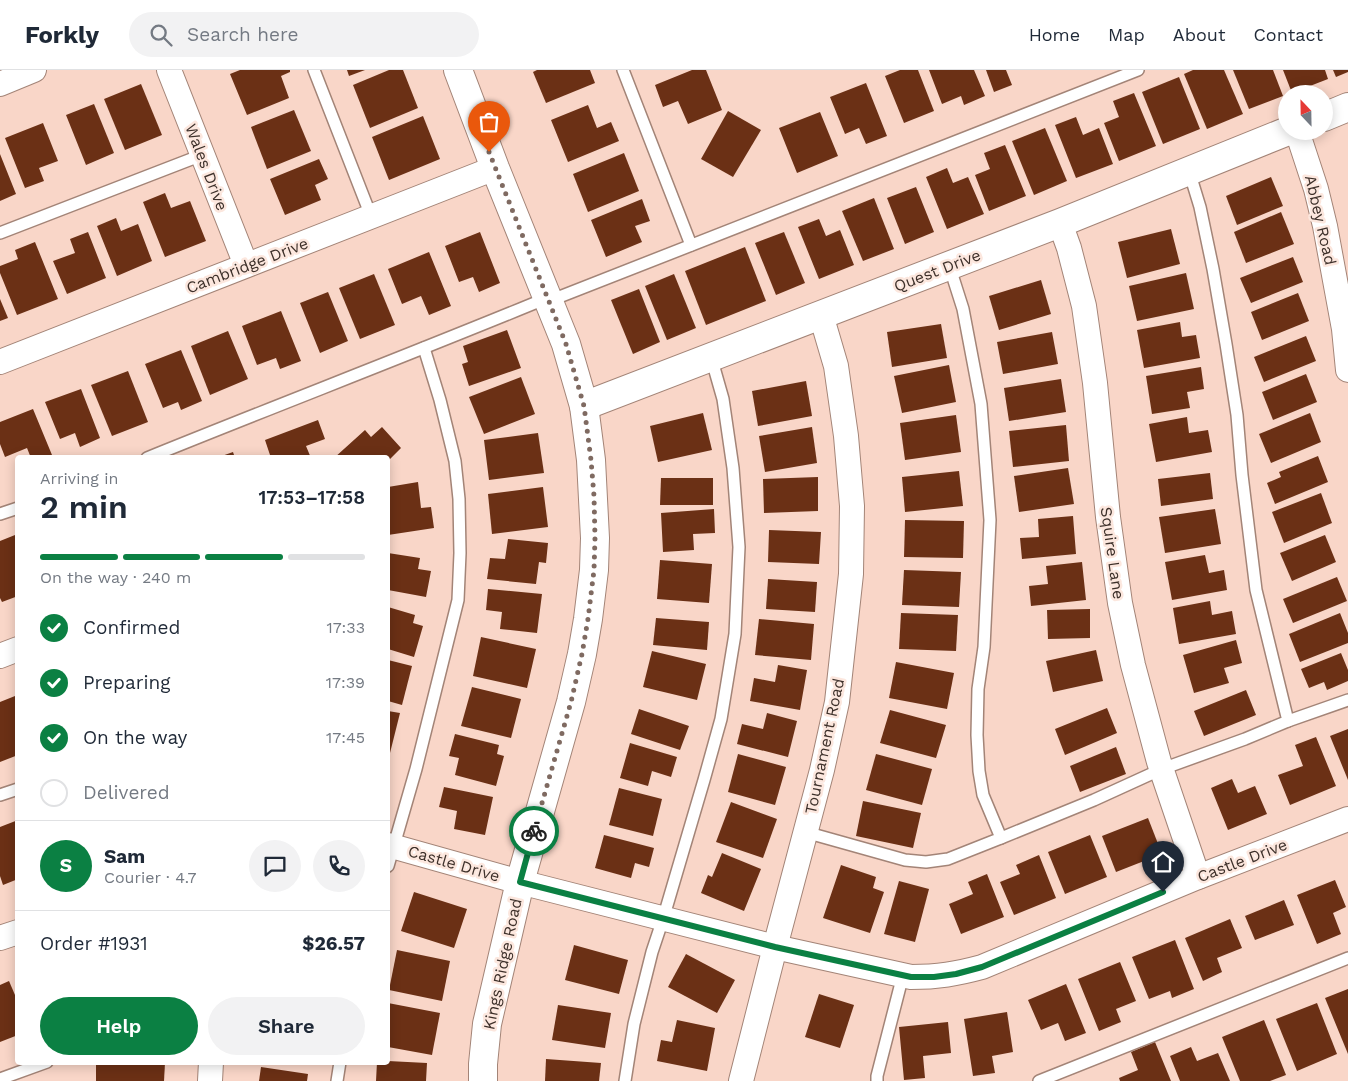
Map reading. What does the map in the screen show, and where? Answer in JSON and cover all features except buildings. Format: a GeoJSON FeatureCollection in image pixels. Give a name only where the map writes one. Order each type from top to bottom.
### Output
{"type":"FeatureCollection","features":[{"type":"Feature","properties":{"kind":"street"},"geometry":{"type":"LineString","coordinates":[[0,84],[34,70]]}},
{"type":"Feature","properties":{"kind":"street","name":"Wales Drive"},"geometry":{"type":"LineString","coordinates":[[169,70],[246,265]]}},
{"type":"Feature","properties":{"kind":"street","name":"Kings Ridge Road"},"geometry":{"type":"LineString","coordinates":[[458,70],[495,168],[566,344],[584,406],[591,460],[595,538],[594,570],[582,654],[571,702],[520,882],[487,1024],[483,1081]]}},
{"type":"Feature","properties":{"kind":"street"},"geometry":{"type":"LineString","coordinates":[[1333,113],[1348,107]]}},
{"type":"Feature","properties":{"kind":"street","name":"Quest Drive"},"geometry":{"type":"LineString","coordinates":[[584,406],[1060,222],[1278,135]]}},
{"type":"Feature","properties":{"kind":"street","name":"Abbey Road"},"geometry":{"type":"LineString","coordinates":[[1300,140],[1316,189],[1325,226],[1344,329],[1348,370]]}},
{"type":"Feature","properties":{"kind":"street","name":"Cambridge Drive"},"geometry":{"type":"LineString","coordinates":[[0,362],[495,168]]}},
{"type":"Feature","properties":{"kind":"street","name":"Squire Lane"},"geometry":{"type":"LineString","coordinates":[[1060,222],[1069,248],[1084,306],[1095,383],[1108,517],[1120,603],[1133,665],[1162,769],[1198,877]]}},
{"type":"Feature","properties":{"kind":"street","name":"Tournament Road"},"geometry":{"type":"LineString","coordinates":[[741,1081],[822,770],[837,702],[851,574],[852,506],[846,436],[836,366],[821,315]]}},
{"type":"Feature","properties":{"kind":"street"},"geometry":{"type":"LineString","coordinates":[[0,656],[15,650]]}},
{"type":"Feature","properties":{"kind":"street","name":"Castle Drive"},"geometry":{"type":"LineString","coordinates":[[390,852],[520,882],[775,947],[911,977],[934,977],[956,974],[982,967],[1198,877],[1348,818]]}},
{"type":"Feature","properties":{"kind":"street"},"geometry":{"type":"LineString","coordinates":[[0,938],[15,933]]}},
{"type":"Feature","properties":{"kind":"street"},"geometry":{"type":"LineString","coordinates":[[210,1081],[211,1065]]}},
{"type":"Feature","properties":{"kind":"lane"},"geometry":{"type":"LineString","coordinates":[[314,70],[370,216]]}},
{"type":"Feature","properties":{"kind":"lane"},"geometry":{"type":"LineString","coordinates":[[622,70],[691,245]]}},
{"type":"Feature","properties":{"kind":"lane"},"geometry":{"type":"LineString","coordinates":[[154,455],[356,374],[1138,70]]}},
{"type":"Feature","properties":{"kind":"lane"},"geometry":{"type":"LineString","coordinates":[[0,233],[202,155]]}},
{"type":"Feature","properties":{"kind":"lane"},"geometry":{"type":"LineString","coordinates":[[1189,171],[1200,207],[1214,269],[1237,415],[1242,475],[1256,590],[1288,721]]}},
{"type":"Feature","properties":{"kind":"lane"},"geometry":{"type":"LineString","coordinates":[[949,265],[963,309],[981,404],[990,520],[984,647],[978,688],[977,735],[979,771],[984,795],[1001,838]]}},
{"type":"Feature","properties":{"kind":"lane"},"geometry":{"type":"LineString","coordinates":[[390,849],[416,769],[458,600],[460,553],[459,499],[455,461],[440,400],[424,348]]}},
{"type":"Feature","properties":{"kind":"lane"},"geometry":{"type":"LineString","coordinates":[[625,1081],[634,1024],[652,952],[721,719],[735,634],[739,547],[733,468],[723,399],[711,357]]}},
{"type":"Feature","properties":{"kind":"lane"},"geometry":{"type":"LineString","coordinates":[[0,514],[15,509]]}},
{"type":"Feature","properties":{"kind":"lane"},"geometry":{"type":"LineString","coordinates":[[805,832],[905,860],[926,862],[948,859],[1094,800],[1162,769],[1348,700]]}},
{"type":"Feature","properties":{"kind":"lane"},"geometry":{"type":"LineString","coordinates":[[0,795],[15,790]]}},
{"type":"Feature","properties":{"kind":"lane"},"geometry":{"type":"LineString","coordinates":[[1039,1081],[1348,958]]}},
{"type":"Feature","properties":{"kind":"lane"},"geometry":{"type":"LineString","coordinates":[[877,1081],[902,975]]}},
{"type":"Feature","properties":{"kind":"lane"},"geometry":{"type":"LineString","coordinates":[[0,1079],[22,1076],[42,1065]]}},
{"type":"Feature","properties":{"kind":"lane"},"geometry":{"type":"LineString","coordinates":[[337,1081],[340,1065]]}},
{"type":"Feature","properties":{"kind":"way so far"},"geometry":{"type":"LineString","coordinates":[[489,152],[566,344],[584,406],[594,496],[594,570],[582,654],[571,702],[534,831]]}},
{"type":"Feature","properties":{"kind":"route"},"geometry":{"type":"LineString","coordinates":[[534,831],[520,882],[775,947],[911,977],[934,977],[956,974],[982,967],[1163,892]]}}]}
